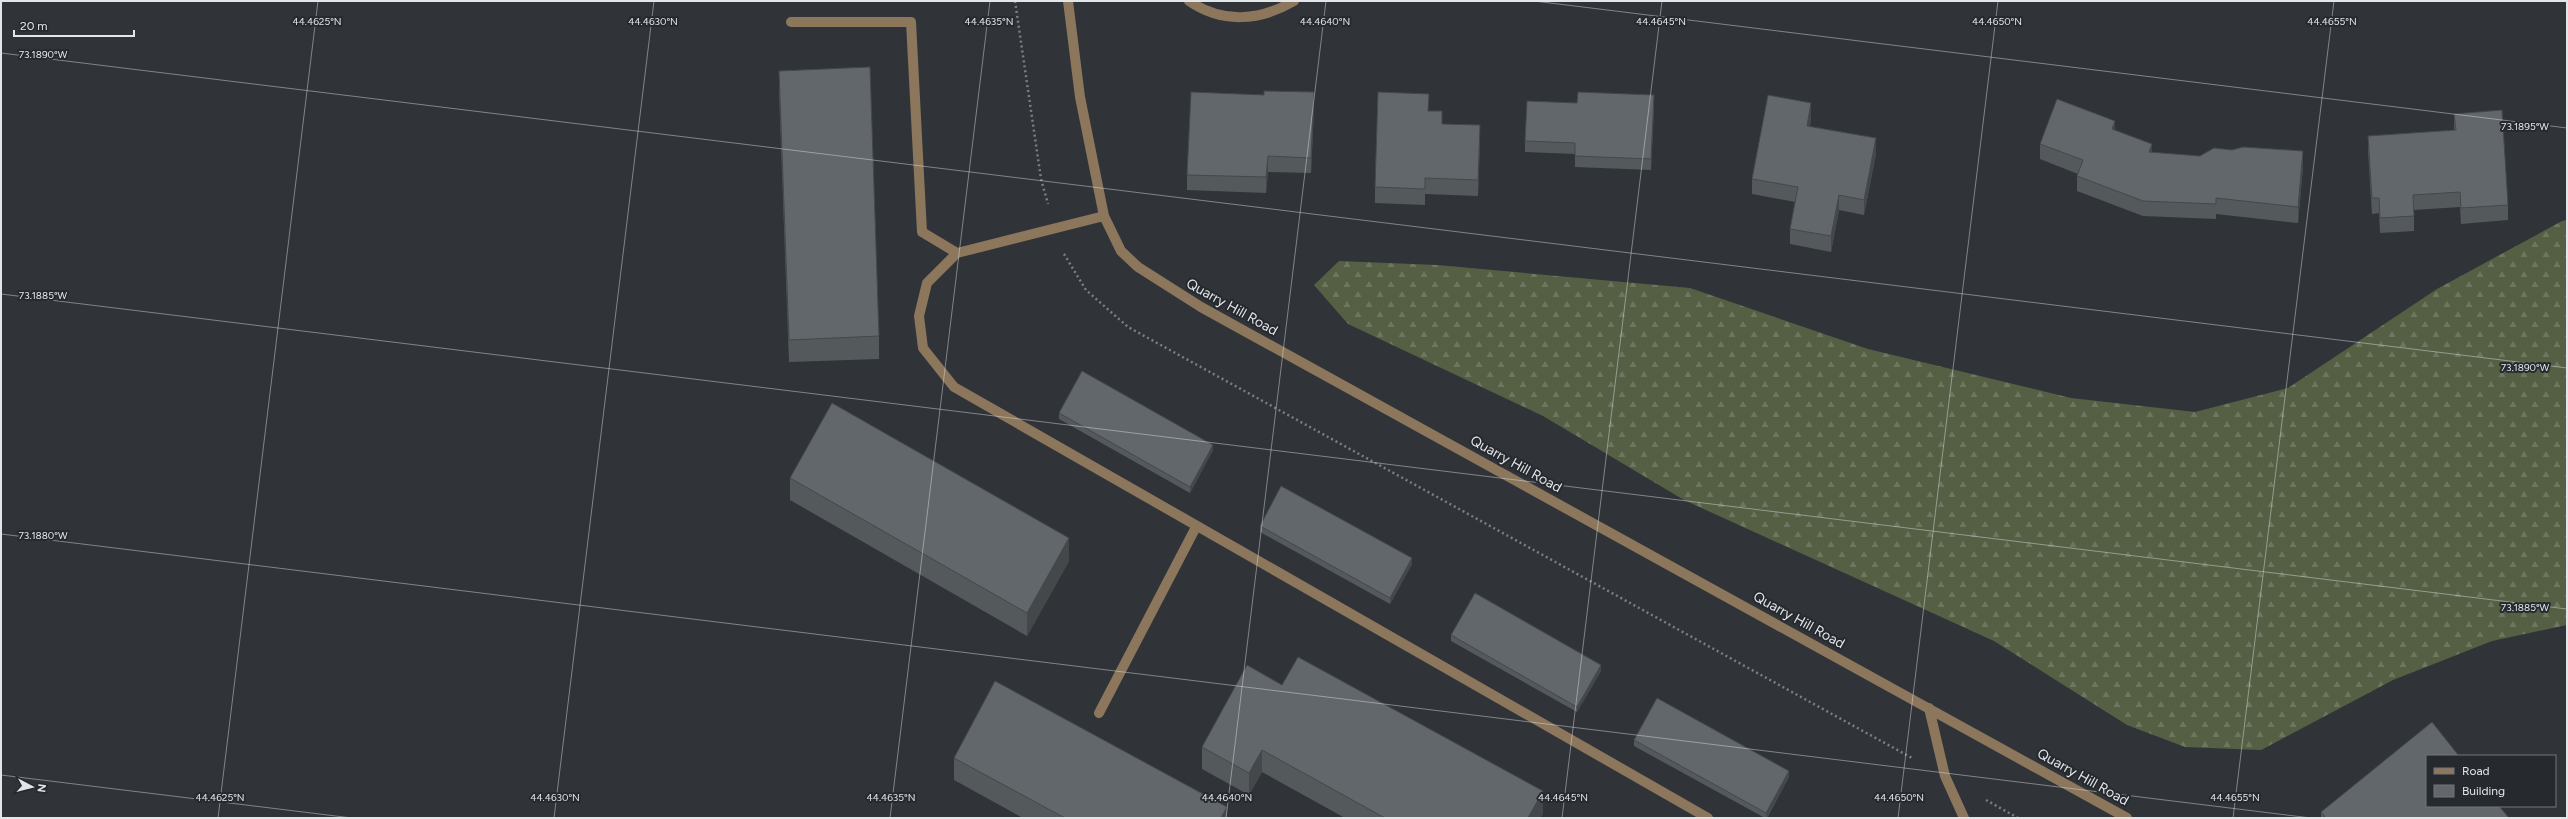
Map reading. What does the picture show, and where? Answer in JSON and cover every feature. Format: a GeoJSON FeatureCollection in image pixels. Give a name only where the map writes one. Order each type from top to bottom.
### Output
{"type":"FeatureCollection","features":[{"type":"Feature","properties":{"kind":"street","name":"Quarry Hill Road"},"geometry":{"type":"LineString","coordinates":[[1068,1],[1080,97],[1104,216],[1121,251],[1138,267],[1164,285],[2127,818]]}},
{"type":"Feature","properties":{"kind":"street"},"geometry":{"type":"LineString","coordinates":[[1189,1],[1203,10],[1229,18],[1256,17],[1294,1]]}},
{"type":"Feature","properties":{"kind":"street"},"geometry":{"type":"LineString","coordinates":[[791,22],[911,22],[922,232],[957,254]]}},
{"type":"Feature","properties":{"kind":"street"},"geometry":{"type":"LineString","coordinates":[[1104,216],[957,254],[927,283],[919,316],[923,348],[954,387],[1196,527],[1708,818]]}},
{"type":"Feature","properties":{"kind":"street"},"geometry":{"type":"LineString","coordinates":[[1099,713],[1196,527]]}},
{"type":"Feature","properties":{"kind":"street"},"geometry":{"type":"LineString","coordinates":[[1929,708],[1945,776],[1964,818]]}},
{"type":"Feature","properties":{"kind":"green space"},"geometry":{"type":"Polygon","coordinates":[[[2567,220],[2567,625],[2492,641],[2393,680],[2261,750],[2185,747],[2127,725],[1994,641],[1684,500],[1543,416],[1348,324],[1314,285],[1339,261],[1437,265],[1690,288],[1868,349],[2071,398],[2195,412],[2288,388],[2437,289],[2562,221],[2567,220]]]}},
{"type":"Feature","properties":{"kind":"building"},"geometry":{"type":"Polygon","coordinates":[[[870,67],[879,336],[789,340],[779,71],[870,67]]]}},
{"type":"Feature","properties":{"kind":"building"},"geometry":{"type":"Polygon","coordinates":[[[1264,91],[1314,92],[1311,158],[1268,156],[1266,177],[1187,175],[1191,92],[1264,95],[1264,91]]]}},
{"type":"Feature","properties":{"kind":"building"},"geometry":{"type":"Polygon","coordinates":[[[1378,92],[1429,94],[1428,111],[1442,111],[1442,124],[1480,125],[1478,180],[1425,178],[1425,189],[1375,187],[1378,92]]]}},
{"type":"Feature","properties":{"kind":"building"},"geometry":{"type":"Polygon","coordinates":[[[1578,92],[1654,95],[1651,159],[1575,156],[1575,143],[1525,141],[1527,101],[1577,103],[1578,92]]]}},
{"type":"Feature","properties":{"kind":"building"},"geometry":{"type":"Polygon","coordinates":[[[1768,95],[1811,103],[1807,126],[1876,138],[1864,200],[1839,195],[1831,236],[1790,229],[1798,187],[1752,179],[1768,95]]]}},
{"type":"Feature","properties":{"kind":"building"},"geometry":{"type":"Polygon","coordinates":[[[2057,99],[2115,121],[2112,129],[2152,144],[2149,152],[2200,156],[2214,148],[2232,150],[2243,147],[2303,151],[2298,207],[2216,198],[2216,204],[2143,201],[2077,176],[2083,160],[2040,144],[2057,99]]]}},
{"type":"Feature","properties":{"kind":"building"},"geometry":{"type":"Polygon","coordinates":[[[2502,110],[2508,205],[2461,208],[2460,192],[2413,195],[2414,216],[2380,218],[2379,198],[2372,198],[2368,136],[2456,130],[2454,114],[2502,110]]]}},
{"type":"Feature","properties":{"kind":"building"},"geometry":{"type":"Polygon","coordinates":[[[1082,371],[1213,445],[1190,487],[1059,413],[1082,371]]]}},
{"type":"Feature","properties":{"kind":"building"},"geometry":{"type":"Polygon","coordinates":[[[832,403],[1069,538],[1027,613],[790,478],[832,403]]]}},
{"type":"Feature","properties":{"kind":"building"},"geometry":{"type":"Polygon","coordinates":[[[1281,486],[1412,558],[1390,598],[1260,526],[1281,486]]]}},
{"type":"Feature","properties":{"kind":"building"},"geometry":{"type":"Polygon","coordinates":[[[1475,593],[1601,665],[1577,707],[1451,635],[1475,593]]]}},
{"type":"Feature","properties":{"kind":"building"},"geometry":{"type":"Polygon","coordinates":[[[1298,657],[1543,791],[1528,818],[1385,818],[1262,750],[1249,773],[1202,747],[1247,665],[1282,685],[1298,657]]]}},
{"type":"Feature","properties":{"kind":"building"},"geometry":{"type":"Polygon","coordinates":[[[995,681],[1227,807],[1221,818],[1065,818],[954,758],[995,681]]]}},
{"type":"Feature","properties":{"kind":"building"},"geometry":{"type":"Polygon","coordinates":[[[1657,698],[1789,771],[1766,813],[1634,740],[1657,698]]]}},
{"type":"Feature","properties":{"kind":"building"},"geometry":{"type":"Polygon","coordinates":[[[2432,722],[2458,755],[2426,755],[2426,807],[2500,807],[2509,818],[2326,818],[2321,812],[2432,722]]]}}]}
